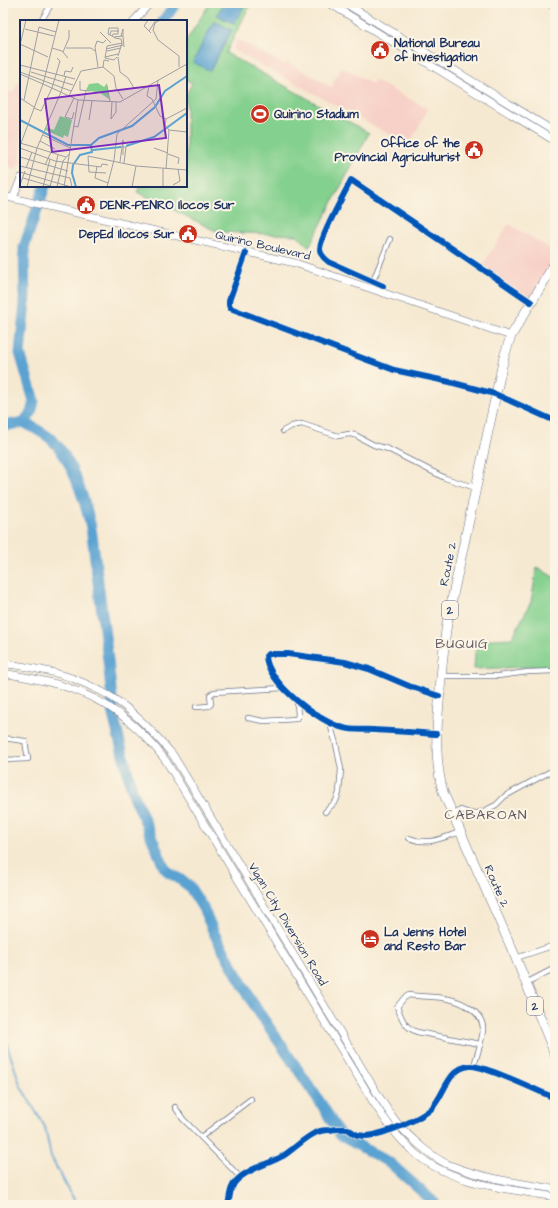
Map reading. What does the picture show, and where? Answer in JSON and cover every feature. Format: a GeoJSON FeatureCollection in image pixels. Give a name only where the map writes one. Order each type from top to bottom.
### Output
{"type":"FeatureCollection","features":[{"type":"Feature","properties":{"kind":"highway","name":"Route 2"},"geometry":{"type":"LineString","coordinates":[[555,263],[511,336],[504,357],[448,623],[440,676],[436,734],[437,765],[443,792],[516,958],[555,1054]]}},
{"type":"Feature","properties":{"kind":"main road"},"geometry":{"type":"LineString","coordinates":[[135,20],[150,3]]}},
{"type":"Feature","properties":{"kind":"main road"},"geometry":{"type":"LineString","coordinates":[[329,3],[440,71],[501,104],[554,136]]}},
{"type":"Feature","properties":{"kind":"main road"},"geometry":{"type":"LineString","coordinates":[[344,3],[444,64],[501,104]]}},
{"type":"Feature","properties":{"kind":"main road"},"geometry":{"type":"LineString","coordinates":[[380,34],[385,28]]}},
{"type":"Feature","properties":{"kind":"main road"},"geometry":{"type":"LineString","coordinates":[[440,71],[444,64]]}},
{"type":"Feature","properties":{"kind":"main road"},"geometry":{"type":"LineString","coordinates":[[14,198],[20,181]]}},
{"type":"Feature","properties":{"kind":"main road","name":"Quirino Boulevard"},"geometry":{"type":"LineString","coordinates":[[3,196],[246,253],[295,263],[511,336]]}},
{"type":"Feature","properties":{"kind":"main road","name":"Vigan City Diversion Road"},"geometry":{"type":"LineString","coordinates":[[3,663],[71,678],[100,692],[118,702],[151,730],[173,755],[376,1091],[399,1126],[426,1150],[446,1163],[477,1174],[502,1180],[555,1189]]}},
{"type":"Feature","properties":{"kind":"main road","name":"Vigan City Diversion Road"},"geometry":{"type":"LineString","coordinates":[[3,673],[66,687],[102,702],[118,713],[145,736],[156,748],[166,761],[368,1093],[392,1130],[416,1154],[430,1164],[453,1175],[486,1185],[555,1197]]}},
{"type":"Feature","properties":{"kind":"street"},"geometry":{"type":"LineString","coordinates":[[41,20],[52,3]]}},
{"type":"Feature","properties":{"kind":"street"},"geometry":{"type":"LineString","coordinates":[[547,3],[555,8]]}},
{"type":"Feature","properties":{"kind":"street"},"geometry":{"type":"LineString","coordinates":[[383,286],[329,262],[322,257],[320,250],[324,235],[351,180],[532,302]]}},
{"type":"Feature","properties":{"kind":"street"},"geometry":{"type":"LineString","coordinates":[[373,281],[390,239]]}},
{"type":"Feature","properties":{"kind":"street"},"geometry":{"type":"LineString","coordinates":[[246,253],[229,301],[228,305],[230,308],[394,370],[450,382],[495,394],[555,422]]}},
{"type":"Feature","properties":{"kind":"street"},"geometry":{"type":"LineString","coordinates":[[283,431],[298,424],[302,424],[338,436],[349,434],[355,435],[388,449],[445,478],[476,488]]}},
{"type":"Feature","properties":{"kind":"street"},"geometry":{"type":"LineString","coordinates":[[436,734],[346,729],[330,724],[297,702],[283,688],[266,663],[266,656],[269,654],[288,654],[345,662],[369,669],[409,686],[439,696]]}},
{"type":"Feature","properties":{"kind":"street"},"geometry":{"type":"LineString","coordinates":[[440,676],[498,676],[528,672],[555,671]]}},
{"type":"Feature","properties":{"kind":"street"},"geometry":{"type":"LineString","coordinates":[[196,708],[209,706],[211,704],[210,695],[214,692],[283,688]]}},
{"type":"Feature","properties":{"kind":"street"},"geometry":{"type":"LineString","coordinates":[[248,718],[264,721],[296,719],[298,716],[297,702]]}},
{"type":"Feature","properties":{"kind":"street"},"geometry":{"type":"LineString","coordinates":[[324,812],[336,801],[339,793],[341,769],[330,724]]}},
{"type":"Feature","properties":{"kind":"street"},"geometry":{"type":"LineString","coordinates":[[3,738],[25,741],[28,759],[3,760]]}},
{"type":"Feature","properties":{"kind":"street"},"geometry":{"type":"LineString","coordinates":[[452,814],[461,810],[472,814],[482,812],[496,805],[505,796],[555,769]]}},
{"type":"Feature","properties":{"kind":"street"},"geometry":{"type":"LineString","coordinates":[[410,838],[422,842],[429,842],[460,832]]}},
{"type":"Feature","properties":{"kind":"street"},"geometry":{"type":"LineString","coordinates":[[516,958],[555,945]]}},
{"type":"Feature","properties":{"kind":"street"},"geometry":{"type":"LineString","coordinates":[[526,983],[555,968]]}},
{"type":"Feature","properties":{"kind":"street"},"geometry":{"type":"LineString","coordinates":[[474,1066],[480,1044],[483,1029],[482,1021],[476,1013],[466,1006],[449,999],[409,995],[404,998],[397,1007],[407,1028],[411,1030],[480,1044]]}},
{"type":"Feature","properties":{"kind":"street"},"geometry":{"type":"LineString","coordinates":[[228,1205],[231,1190],[236,1180],[282,1156],[316,1132],[342,1129],[348,1130],[357,1135],[366,1136],[392,1130],[422,1116],[432,1108],[449,1079],[460,1069],[468,1066],[474,1066],[555,1098]]}},
{"type":"Feature","properties":{"kind":"street"},"geometry":{"type":"LineString","coordinates":[[201,1137],[251,1099]]}},
{"type":"Feature","properties":{"kind":"street"},"geometry":{"type":"LineString","coordinates":[[175,1107],[183,1119],[240,1177]]}},
{"type":"Feature","properties":{"kind":"shaded area"},"geometry":{"type":"Polygon","coordinates":[[[237,39],[285,65],[287,62],[331,87],[342,67],[372,84],[374,80],[428,109],[409,145],[232,49],[237,39]]]}},
{"type":"Feature","properties":{"kind":"shaded area"},"geometry":{"type":"Polygon","coordinates":[[[20,81],[20,162],[15,170],[3,162],[3,91],[12,93],[20,81]]]}},
{"type":"Feature","properties":{"kind":"shaded area"},"geometry":{"type":"Polygon","coordinates":[[[509,224],[555,252],[555,260],[529,304],[480,269],[509,224]]]}},
{"type":"Feature","properties":{"kind":"green space","name":"Quirino Stadium"},"geometry":{"type":"Polygon","coordinates":[[[210,3],[251,3],[226,53],[369,133],[309,247],[297,235],[218,232],[137,192],[140,187],[187,187],[187,93],[192,83],[187,80],[187,39],[210,3]]]}},
{"type":"Feature","properties":{"kind":"green space"},"geometry":{"type":"Polygon","coordinates":[[[537,567],[555,578],[555,668],[528,667],[474,669],[476,640],[512,638],[531,602],[537,567]]]}},
{"type":"Feature","properties":{"kind":"water"},"geometry":{"type":"Polygon","coordinates":[[[224,3],[245,4],[234,24],[217,15],[224,3]]]}},
{"type":"Feature","properties":{"kind":"water"},"geometry":{"type":"Polygon","coordinates":[[[214,21],[232,30],[210,71],[193,62],[214,21]]]}},
{"type":"Feature","properties":{"kind":"waterway"},"geometry":{"type":"LineString","coordinates":[[164,20],[176,3]]}},
{"type":"Feature","properties":{"kind":"waterway"},"geometry":{"type":"LineString","coordinates":[[3,426],[24,422],[31,413],[34,401],[20,353],[25,302],[24,247],[45,187]]}},
{"type":"Feature","properties":{"kind":"waterway"},"geometry":{"type":"LineString","coordinates":[[24,422],[50,438],[58,446],[71,467],[81,492],[91,527],[114,719],[133,793],[164,867],[169,873],[189,886],[203,908],[215,935],[256,1008],[322,1105],[340,1135],[390,1163],[437,1205]]}},
{"type":"Feature","properties":{"kind":"waterway"},"geometry":{"type":"LineString","coordinates":[[3,1028],[21,1087],[45,1127],[51,1157],[77,1205]]}},
{"type":"Feature","properties":{"kind":"cycle path"},"geometry":{"type":"LineString","coordinates":[[383,286],[329,262],[323,257],[320,250],[324,236],[351,180],[531,302]]}},
{"type":"Feature","properties":{"kind":"cycle path"},"geometry":{"type":"LineString","coordinates":[[246,253],[229,301],[230,308],[394,370],[450,382],[495,394],[555,421]]}},
{"type":"Feature","properties":{"kind":"cycle path"},"geometry":{"type":"LineString","coordinates":[[436,734],[352,729],[334,725],[309,710],[285,689],[275,678],[269,667],[266,656],[269,654],[288,654],[345,662],[369,669],[409,686],[439,696]]}},
{"type":"Feature","properties":{"kind":"cycle path"},"geometry":{"type":"LineString","coordinates":[[228,1205],[233,1185],[237,1180],[247,1172],[283,1156],[315,1133],[324,1130],[348,1129],[358,1135],[371,1136],[412,1121],[431,1109],[451,1077],[462,1068],[470,1066],[486,1069],[555,1098]]}},
{"type":"Feature","properties":{"kind":"place","name":"National Bureau of Investigation"},"geometry":{"type":"Point","coordinates":[380,50]}},
{"type":"Feature","properties":{"kind":"place","name":"Quirino Stadium"},"geometry":{"type":"Point","coordinates":[260,114]}},
{"type":"Feature","properties":{"kind":"place","name":"Office of the Provincial Agriculturist"},"geometry":{"type":"Point","coordinates":[474,150]}},
{"type":"Feature","properties":{"kind":"place","name":"DENR-PENRO Ilocos Sur"},"geometry":{"type":"Point","coordinates":[86,205]}},
{"type":"Feature","properties":{"kind":"place","name":"DepEd Ilocos Sur"},"geometry":{"type":"Point","coordinates":[188,234]}},
{"type":"Feature","properties":{"kind":"place","name":"La Jenns Hotel and Resto Bar"},"geometry":{"type":"Point","coordinates":[370,939]}},
{"type":"Feature","properties":{"kind":"district","name":"BUQUIG"},"geometry":{"type":"Point","coordinates":[462,643]}},
{"type":"Feature","properties":{"kind":"district","name":"CABAROAN"},"geometry":{"type":"Point","coordinates":[486,814]}}]}
